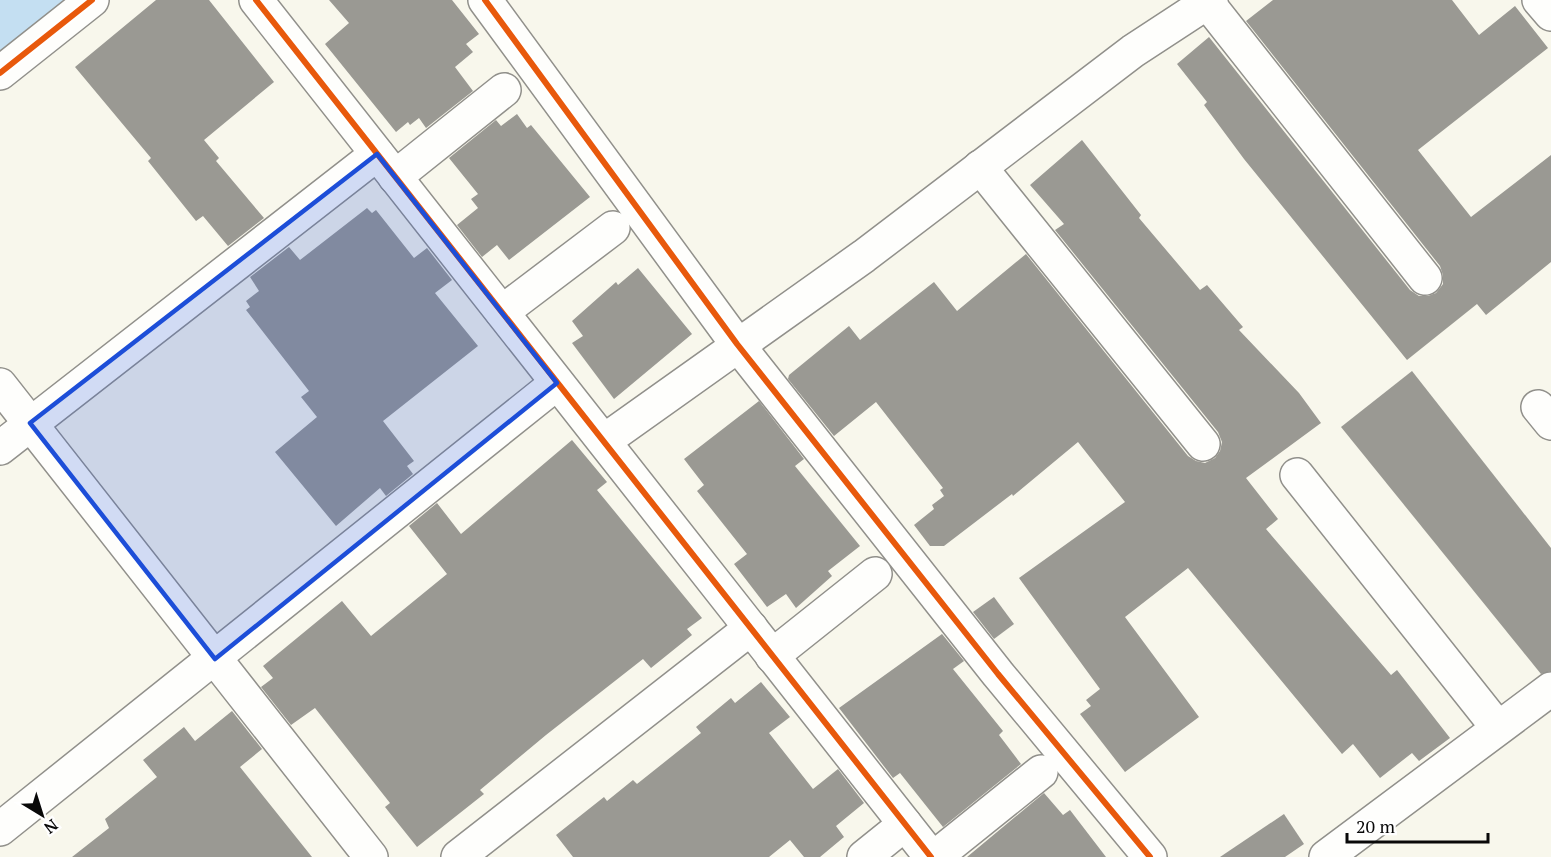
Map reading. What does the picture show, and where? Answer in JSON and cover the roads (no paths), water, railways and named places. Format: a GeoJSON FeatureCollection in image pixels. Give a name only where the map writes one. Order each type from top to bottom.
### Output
{"type":"FeatureCollection","features":[{"type":"Feature","properties":{"kind":"street"},"geometry":{"type":"LineString","coordinates":[[0,73],[92,0]]}},
{"type":"Feature","properties":{"kind":"street"},"geometry":{"type":"LineString","coordinates":[[256,0],[904,824],[933,857],[1041,772]]}},
{"type":"Feature","properties":{"kind":"street"},"geometry":{"type":"LineString","coordinates":[[485,0],[737,345],[998,674],[1150,857]]}},
{"type":"Feature","properties":{"kind":"street"},"geometry":{"type":"LineString","coordinates":[[1539,0],[1551,14]]}},
{"type":"Feature","properties":{"kind":"street"},"geometry":{"type":"LineString","coordinates":[[604,441],[864,256],[1133,51],[1209,1],[1425,278]]}},
{"type":"Feature","properties":{"kind":"street"},"geometry":{"type":"LineString","coordinates":[[0,448],[30,423],[386,166],[504,90]]}},
{"type":"Feature","properties":{"kind":"street"},"geometry":{"type":"LineString","coordinates":[[980,167],[1203,444]]}},
{"type":"Feature","properties":{"kind":"street"},"geometry":{"type":"LineString","coordinates":[[502,312],[613,228]]}},
{"type":"Feature","properties":{"kind":"street"},"geometry":{"type":"LineString","coordinates":[[0,829],[557,383]]}},
{"type":"Feature","properties":{"kind":"street"},"geometry":{"type":"LineString","coordinates":[[0,385],[371,857]]}},
{"type":"Feature","properties":{"kind":"street"},"geometry":{"type":"LineString","coordinates":[[1298,475],[1498,728]]}},
{"type":"Feature","properties":{"kind":"street"},"geometry":{"type":"LineString","coordinates":[[772,656],[875,574]]}},
{"type":"Feature","properties":{"kind":"street"},"geometry":{"type":"LineString","coordinates":[[458,857],[751,628]]}},
{"type":"Feature","properties":{"kind":"street"},"geometry":{"type":"LineString","coordinates":[[1326,857],[1551,689]]}},
{"type":"Feature","properties":{"kind":"street"},"geometry":{"type":"LineString","coordinates":[[864,857],[904,824]]}},
{"type":"Feature","properties":{"kind":"waterway"},"geometry":{"type":"LineString","coordinates":[[0,27],[33,0]]}}]}
